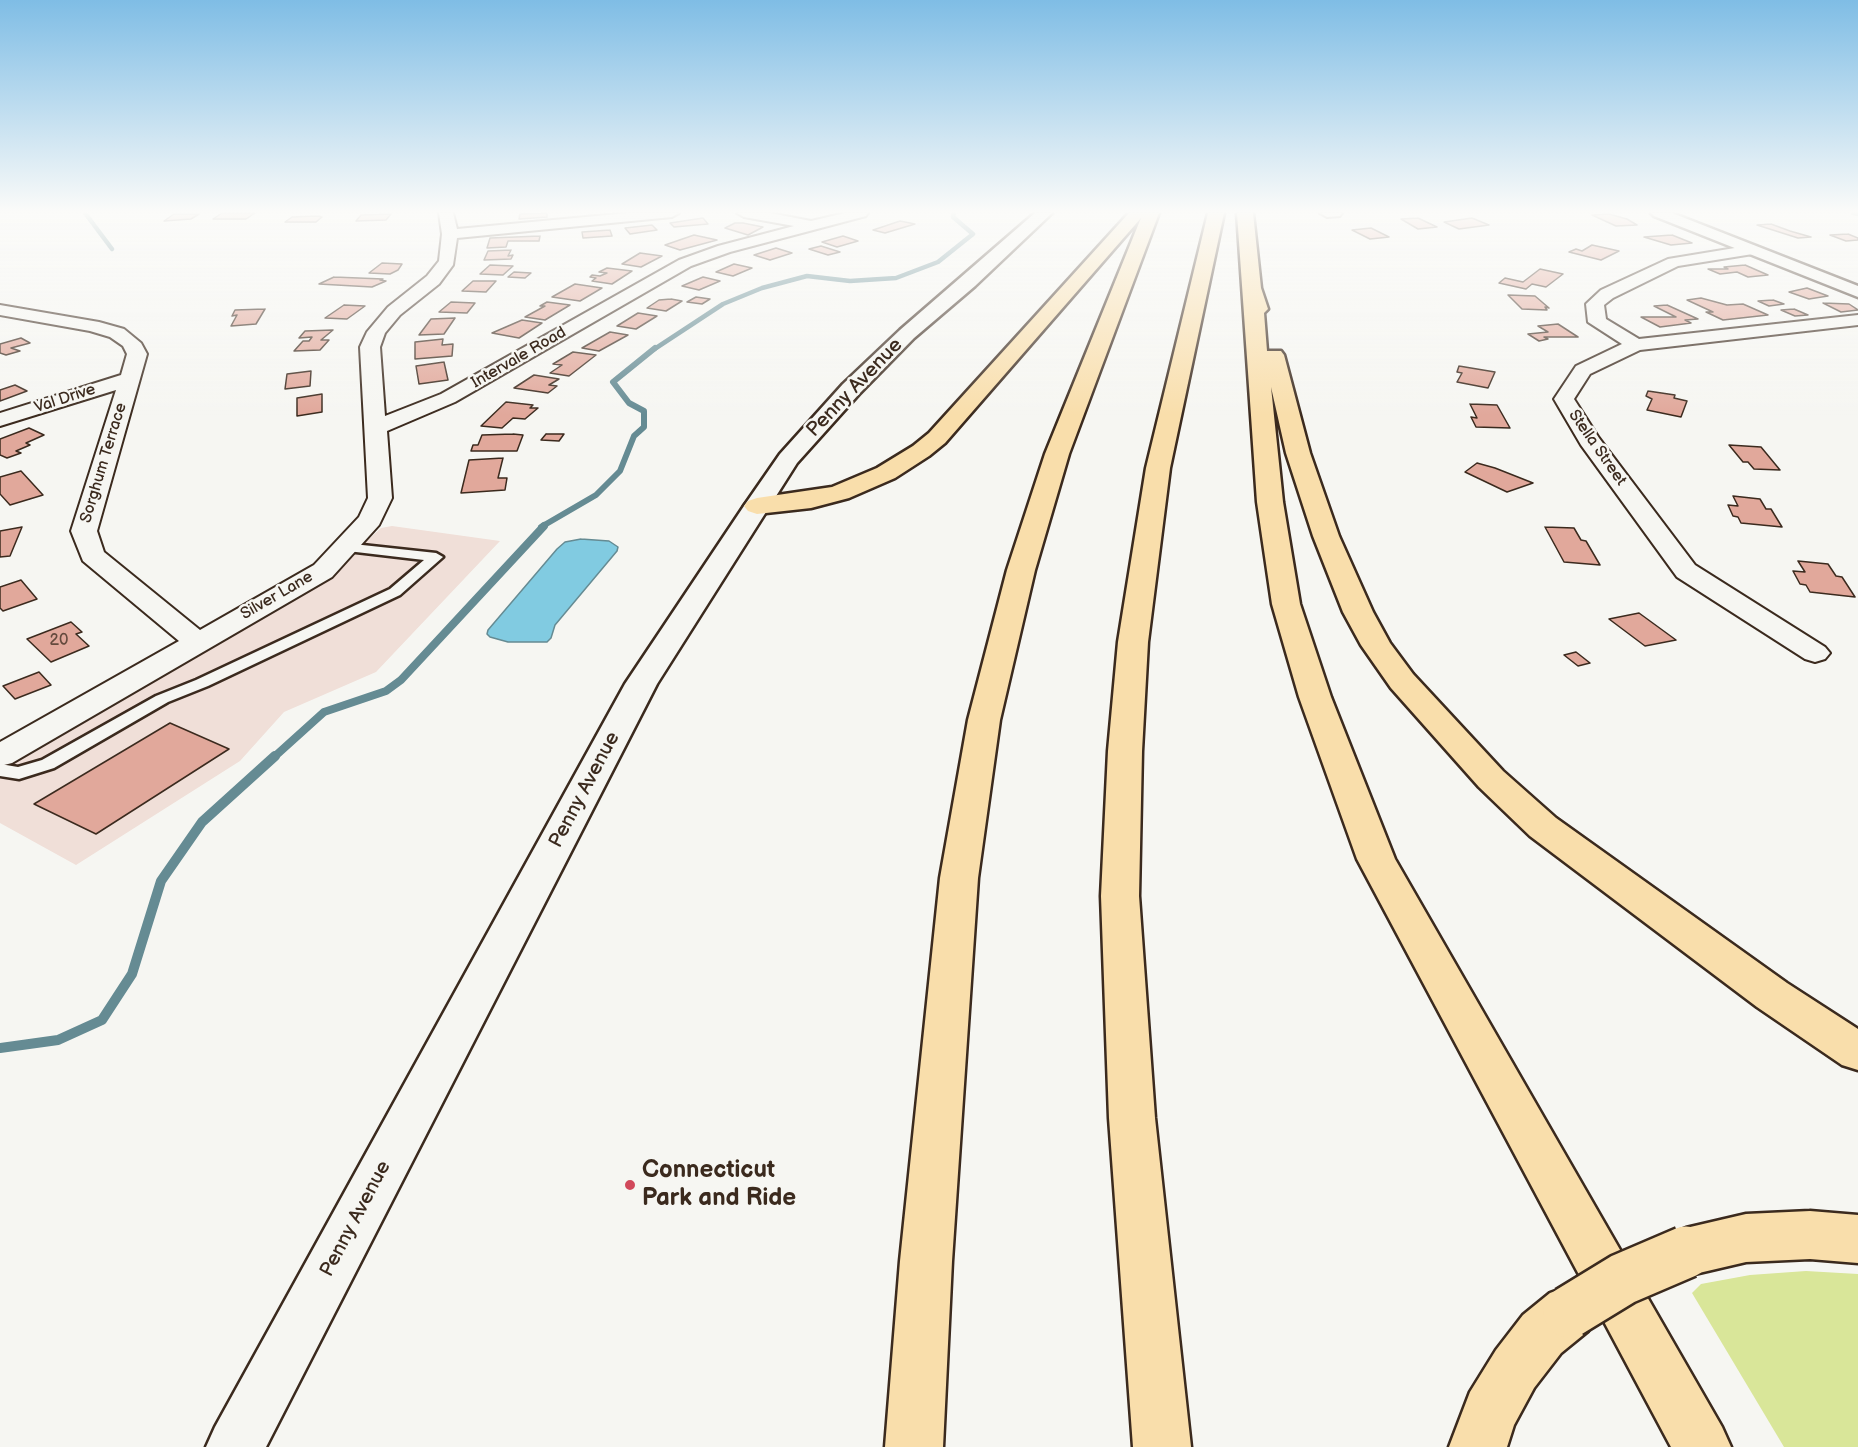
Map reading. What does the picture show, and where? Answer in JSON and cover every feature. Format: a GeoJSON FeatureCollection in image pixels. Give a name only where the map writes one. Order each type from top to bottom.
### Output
{"type":"FeatureCollection","features":[{"type":"Feature","properties":{"kind":"highway"},"geometry":{"type":"LineString","coordinates":[[757,506],[812,500],[852,489],[886,473],[921,452],[937,438],[1077,281]]}},
{"type":"Feature","properties":{"kind":"highway"},"geometry":{"type":"LineString","coordinates":[[914,1447],[926,1261],[959,878],[984,720],[1021,570],[1057,454],[1125,281]]}},
{"type":"Feature","properties":{"kind":"highway"},"geometry":{"type":"LineString","coordinates":[[1162,1447],[1130,1094],[1120,896],[1125,751],[1133,642],[1158,468],[1201,281]]}},
{"type":"Feature","properties":{"kind":"highway"},"geometry":{"type":"LineString","coordinates":[[1251,281],[1270,502],[1286,604],[1315,698],[1376,859],[1701,1447]]}},
{"type":"Feature","properties":{"kind":"highway"},"geometry":{"type":"LineString","coordinates":[[1252,288],[1269,336],[1298,453],[1326,536],[1358,612],[1376,645],[1402,681],[1491,779],[1543,827],[1772,995],[1858,1052]]}},
{"type":"Feature","properties":{"kind":"highway"},"geometry":{"type":"LineString","coordinates":[[1478,1447],[1490,1412],[1515,1369],[1542,1334],[1569,1312],[1623,1279],[1686,1252],[1746,1238],[1810,1235],[1858,1239]]}},
{"type":"Feature","properties":{"kind":"main road","name":"Penny Avenue"},"geometry":{"type":"LineString","coordinates":[[235,1447],[641,684],[788,459],[851,389],[907,334],[971,281]]}},
{"type":"Feature","properties":{"kind":"main road"},"geometry":{"type":"LineString","coordinates":[[1829,281],[1858,292]]}},
{"type":"Feature","properties":{"kind":"street","name":"Silver Lane"},"geometry":{"type":"LineString","coordinates":[[0,756],[322,571],[370,520],[380,498],[369,359],[372,340],[394,311],[432,281]]}},
{"type":"Feature","properties":{"kind":"street","name":"Intervale Road"},"geometry":{"type":"LineString","coordinates":[[376,428],[448,398],[654,281]]}},
{"type":"Feature","properties":{"kind":"street"},"geometry":{"type":"LineString","coordinates":[[1635,281],[1607,294],[1595,304],[1597,322],[1636,345]]}},
{"type":"Feature","properties":{"kind":"street"},"geometry":{"type":"LineString","coordinates":[[0,310],[43,317]]}},
{"type":"Feature","properties":{"kind":"street"},"geometry":{"type":"LineString","coordinates":[[0,329],[43,317]]}},
{"type":"Feature","properties":{"kind":"street","name":"Sorghum Terrace"},"geometry":{"type":"LineString","coordinates":[[43,317],[117,333],[131,344],[137,354],[84,531],[92,555],[197,642]]}},
{"type":"Feature","properties":{"kind":"street","name":"Stella Street"},"geometry":{"type":"LineString","coordinates":[[1815,653],[1686,571],[1589,440],[1564,399],[1583,370],[1636,345],[1858,320]]}},
{"type":"Feature","properties":{"kind":"street","name":"Val Drive"},"geometry":{"type":"LineString","coordinates":[[0,420],[130,379]]}},
{"type":"Feature","properties":{"kind":"lane"},"geometry":{"type":"LineString","coordinates":[[0,770],[19,773],[48,764],[162,699],[202,683],[395,592],[436,556],[344,547]]}},
{"type":"Feature","properties":{"kind":"shaded area"},"geometry":{"type":"Polygon","coordinates":[[[392,526],[500,541],[376,672],[284,712],[240,761],[76,865],[0,823],[0,766],[322,582],[381,528],[392,526]]]}},
{"type":"Feature","properties":{"kind":"green space"},"geometry":{"type":"Polygon","coordinates":[[[1806,1271],[1858,1274],[1858,1447],[1784,1447],[1692,1293],[1701,1284],[1750,1275],[1806,1271]]]}},
{"type":"Feature","properties":{"kind":"water"},"geometry":{"type":"Polygon","coordinates":[[[581,539],[609,541],[618,547],[617,551],[555,625],[551,638],[547,642],[508,642],[490,637],[487,634],[488,630],[557,549],[565,542],[581,539]]]}},
{"type":"Feature","properties":{"kind":"building"},"geometry":{"type":"Polygon","coordinates":[[[326,281],[386,281],[372,287],[319,284],[326,281]]]}},
{"type":"Feature","properties":{"kind":"building"},"geometry":{"type":"Polygon","coordinates":[[[473,281],[496,281],[486,292],[462,291],[473,281]]]}},
{"type":"Feature","properties":{"kind":"building"},"geometry":{"type":"Polygon","coordinates":[[[593,281],[617,281],[612,284],[593,281]]]}},
{"type":"Feature","properties":{"kind":"building"},"geometry":{"type":"Polygon","coordinates":[[[695,281],[720,281],[699,290],[682,286],[695,281]]]}},
{"type":"Feature","properties":{"kind":"building"},"geometry":{"type":"Polygon","coordinates":[[[1502,281],[1554,281],[1546,287],[1532,284],[1526,289],[1499,283],[1502,281]]]}},
{"type":"Feature","properties":{"kind":"building"},"geometry":{"type":"Polygon","coordinates":[[[575,284],[602,288],[580,301],[552,297],[575,284]]]}},
{"type":"Feature","properties":{"kind":"building"},"geometry":{"type":"Polygon","coordinates":[[[1807,288],[1828,296],[1809,299],[1789,292],[1807,288]]]}},
{"type":"Feature","properties":{"kind":"building"},"geometry":{"type":"Polygon","coordinates":[[[1508,295],[1535,296],[1549,308],[1545,307],[1547,310],[1522,309],[1508,295]]]}},
{"type":"Feature","properties":{"kind":"building"},"geometry":{"type":"Polygon","coordinates":[[[696,297],[710,299],[702,304],[687,302],[696,297]]]}},
{"type":"Feature","properties":{"kind":"building"},"geometry":{"type":"Polygon","coordinates":[[[1701,298],[1727,305],[1743,304],[1768,315],[1723,320],[1706,312],[1713,312],[1687,300],[1701,298]]]}},
{"type":"Feature","properties":{"kind":"building"},"geometry":{"type":"Polygon","coordinates":[[[659,300],[682,301],[666,311],[647,308],[659,300]]]}},
{"type":"Feature","properties":{"kind":"building"},"geometry":{"type":"Polygon","coordinates":[[[1773,300],[1784,304],[1769,306],[1758,301],[1773,300]]]}},
{"type":"Feature","properties":{"kind":"building"},"geometry":{"type":"Polygon","coordinates":[[[451,302],[475,303],[467,313],[439,312],[451,302]]]}},
{"type":"Feature","properties":{"kind":"building"},"geometry":{"type":"Polygon","coordinates":[[[547,302],[570,305],[545,320],[525,317],[545,306],[540,306],[547,302]]]}},
{"type":"Feature","properties":{"kind":"building"},"geometry":{"type":"Polygon","coordinates":[[[1823,303],[1849,304],[1858,310],[1841,312],[1823,303]]]}},
{"type":"Feature","properties":{"kind":"building"},"geometry":{"type":"Polygon","coordinates":[[[344,305],[365,306],[347,319],[325,318],[344,305]]]}},
{"type":"Feature","properties":{"kind":"building"},"geometry":{"type":"Polygon","coordinates":[[[1667,305],[1698,319],[1685,320],[1691,323],[1660,327],[1641,317],[1676,317],[1654,306],[1667,305]]]}},
{"type":"Feature","properties":{"kind":"building"},"geometry":{"type":"Polygon","coordinates":[[[265,309],[256,324],[231,326],[237,315],[232,316],[235,310],[265,309]]]}},
{"type":"Feature","properties":{"kind":"building"},"geometry":{"type":"Polygon","coordinates":[[[1794,309],[1808,315],[1795,316],[1781,310],[1794,309]]]}},
{"type":"Feature","properties":{"kind":"building"},"geometry":{"type":"Polygon","coordinates":[[[638,313],[657,316],[636,329],[617,326],[638,313]]]}},
{"type":"Feature","properties":{"kind":"building"},"geometry":{"type":"Polygon","coordinates":[[[455,318],[444,334],[419,335],[431,319],[455,318]]]}},
{"type":"Feature","properties":{"kind":"building"},"geometry":{"type":"Polygon","coordinates":[[[522,320],[542,323],[519,338],[492,333],[522,320]]]}},
{"type":"Feature","properties":{"kind":"building"},"geometry":{"type":"Polygon","coordinates":[[[1558,324],[1578,337],[1544,337],[1548,339],[1539,341],[1528,334],[1548,332],[1538,326],[1558,324]]]}},
{"type":"Feature","properties":{"kind":"building"},"geometry":{"type":"Polygon","coordinates":[[[333,330],[321,340],[329,340],[320,350],[294,351],[303,341],[309,341],[312,337],[299,338],[305,331],[333,330]]]}},
{"type":"Feature","properties":{"kind":"building"},"geometry":{"type":"Polygon","coordinates":[[[610,332],[628,335],[599,351],[582,348],[610,332]]]}},
{"type":"Feature","properties":{"kind":"building"},"geometry":{"type":"Polygon","coordinates":[[[21,338],[30,343],[11,348],[20,351],[6,355],[0,353],[0,344],[21,338]]]}},
{"type":"Feature","properties":{"kind":"building"},"geometry":{"type":"Polygon","coordinates":[[[443,339],[442,345],[453,344],[452,356],[415,359],[415,342],[443,339]]]}},
{"type":"Feature","properties":{"kind":"building"},"geometry":{"type":"Polygon","coordinates":[[[573,352],[596,355],[569,376],[550,373],[562,365],[553,364],[573,352]]]}},
{"type":"Feature","properties":{"kind":"building"},"geometry":{"type":"Polygon","coordinates":[[[444,362],[448,380],[419,384],[416,366],[444,362]]]}},
{"type":"Feature","properties":{"kind":"building"},"geometry":{"type":"Polygon","coordinates":[[[1459,366],[1495,372],[1488,388],[1457,382],[1462,373],[1457,372],[1459,366]]]}},
{"type":"Feature","properties":{"kind":"building"},"geometry":{"type":"Polygon","coordinates":[[[311,371],[310,386],[285,389],[287,374],[311,371]]]}},
{"type":"Feature","properties":{"kind":"building"},"geometry":{"type":"Polygon","coordinates":[[[534,375],[559,379],[549,385],[557,386],[548,393],[514,388],[534,375]]]}},
{"type":"Feature","properties":{"kind":"building"},"geometry":{"type":"Polygon","coordinates":[[[15,385],[27,391],[0,401],[0,390],[15,385]]]}},
{"type":"Feature","properties":{"kind":"building"},"geometry":{"type":"Polygon","coordinates":[[[1648,391],[1675,395],[1674,398],[1687,401],[1681,417],[1647,410],[1652,399],[1646,396],[1648,391]]]}},
{"type":"Feature","properties":{"kind":"building"},"geometry":{"type":"Polygon","coordinates":[[[322,394],[322,412],[297,416],[297,398],[322,394]]]}},
{"type":"Feature","properties":{"kind":"building"},"geometry":{"type":"Polygon","coordinates":[[[506,402],[533,405],[530,408],[538,408],[525,419],[513,418],[502,428],[481,426],[506,402]]]}},
{"type":"Feature","properties":{"kind":"building"},"geometry":{"type":"Polygon","coordinates":[[[1470,404],[1497,405],[1510,428],[1476,427],[1471,417],[1477,418],[1470,404]]]}},
{"type":"Feature","properties":{"kind":"building"},"geometry":{"type":"Polygon","coordinates":[[[29,428],[44,435],[26,443],[30,445],[16,451],[21,453],[7,458],[0,455],[0,439],[29,428]]]}},
{"type":"Feature","properties":{"kind":"building"},"geometry":{"type":"Polygon","coordinates":[[[546,434],[564,434],[559,441],[541,440],[546,434]]]}},
{"type":"Feature","properties":{"kind":"building"},"geometry":{"type":"Polygon","coordinates":[[[482,435],[523,435],[517,451],[471,451],[473,445],[478,445],[482,435]]]}},
{"type":"Feature","properties":{"kind":"building"},"geometry":{"type":"Polygon","coordinates":[[[1729,445],[1761,447],[1780,470],[1754,469],[1748,462],[1743,462],[1729,445]]]}},
{"type":"Feature","properties":{"kind":"building"},"geometry":{"type":"Polygon","coordinates":[[[503,458],[498,478],[507,478],[505,490],[461,493],[469,460],[503,458]]]}},
{"type":"Feature","properties":{"kind":"building"},"geometry":{"type":"Polygon","coordinates":[[[1477,463],[1533,483],[1507,492],[1465,472],[1477,463]]]}},
{"type":"Feature","properties":{"kind":"building"},"geometry":{"type":"Polygon","coordinates":[[[21,471],[43,495],[10,505],[0,494],[0,477],[21,471]]]}},
{"type":"Feature","properties":{"kind":"building"},"geometry":{"type":"Polygon","coordinates":[[[1733,496],[1760,499],[1766,509],[1771,509],[1782,527],[1741,523],[1738,517],[1733,516],[1728,505],[1738,506],[1733,496]]]}},
{"type":"Feature","properties":{"kind":"building"},"geometry":{"type":"Polygon","coordinates":[[[22,527],[10,556],[0,557],[0,531],[22,527]]]}},
{"type":"Feature","properties":{"kind":"building"},"geometry":{"type":"Polygon","coordinates":[[[1545,527],[1574,528],[1581,540],[1586,541],[1600,565],[1564,562],[1545,527]]]}},
{"type":"Feature","properties":{"kind":"building"},"geometry":{"type":"Polygon","coordinates":[[[1798,561],[1828,564],[1836,576],[1842,577],[1855,597],[1810,592],[1806,585],[1800,584],[1793,571],[1805,572],[1798,561]]]}},
{"type":"Feature","properties":{"kind":"building"},"geometry":{"type":"Polygon","coordinates":[[[21,580],[37,599],[3,611],[0,608],[0,587],[21,580]]]}},
{"type":"Feature","properties":{"kind":"building"},"geometry":{"type":"Polygon","coordinates":[[[1639,613],[1676,640],[1645,646],[1609,619],[1639,613]]]}},
{"type":"Feature","properties":{"kind":"building"},"geometry":{"type":"Polygon","coordinates":[[[71,622],[82,632],[76,634],[89,646],[51,662],[27,639],[71,622]]]}},
{"type":"Feature","properties":{"kind":"building"},"geometry":{"type":"Polygon","coordinates":[[[1576,652],[1590,663],[1578,666],[1564,655],[1576,652]]]}},
{"type":"Feature","properties":{"kind":"building"},"geometry":{"type":"Polygon","coordinates":[[[39,672],[51,685],[15,699],[3,686],[39,672]]]}},
{"type":"Feature","properties":{"kind":"building"},"geometry":{"type":"Polygon","coordinates":[[[170,723],[229,749],[96,834],[34,804],[170,723]]]}},
{"type":"Feature","properties":{"kind":"waterway"},"geometry":{"type":"LineString","coordinates":[[653,350],[723,304],[762,288],[790,281]]}},
{"type":"Feature","properties":{"kind":"waterway"},"geometry":{"type":"LineString","coordinates":[[846,281],[857,281]]}},
{"type":"Feature","properties":{"kind":"waterway"},"geometry":{"type":"LineString","coordinates":[[541,527],[596,495],[620,471],[634,436],[644,427],[644,411],[629,403],[613,382],[655,348]]}},
{"type":"Feature","properties":{"kind":"waterway"},"geometry":{"type":"LineString","coordinates":[[273,758],[324,712],[386,691],[401,680],[544,526]]}},
{"type":"Feature","properties":{"kind":"waterway"},"geometry":{"type":"LineString","coordinates":[[0,1048],[58,1040],[102,1020],[132,974],[161,881],[202,822],[275,756]]}},
{"type":"Feature","properties":{"kind":"place","name":"Connecticut Park and Ride"},"geometry":{"type":"Point","coordinates":[630,1185]}}]}
